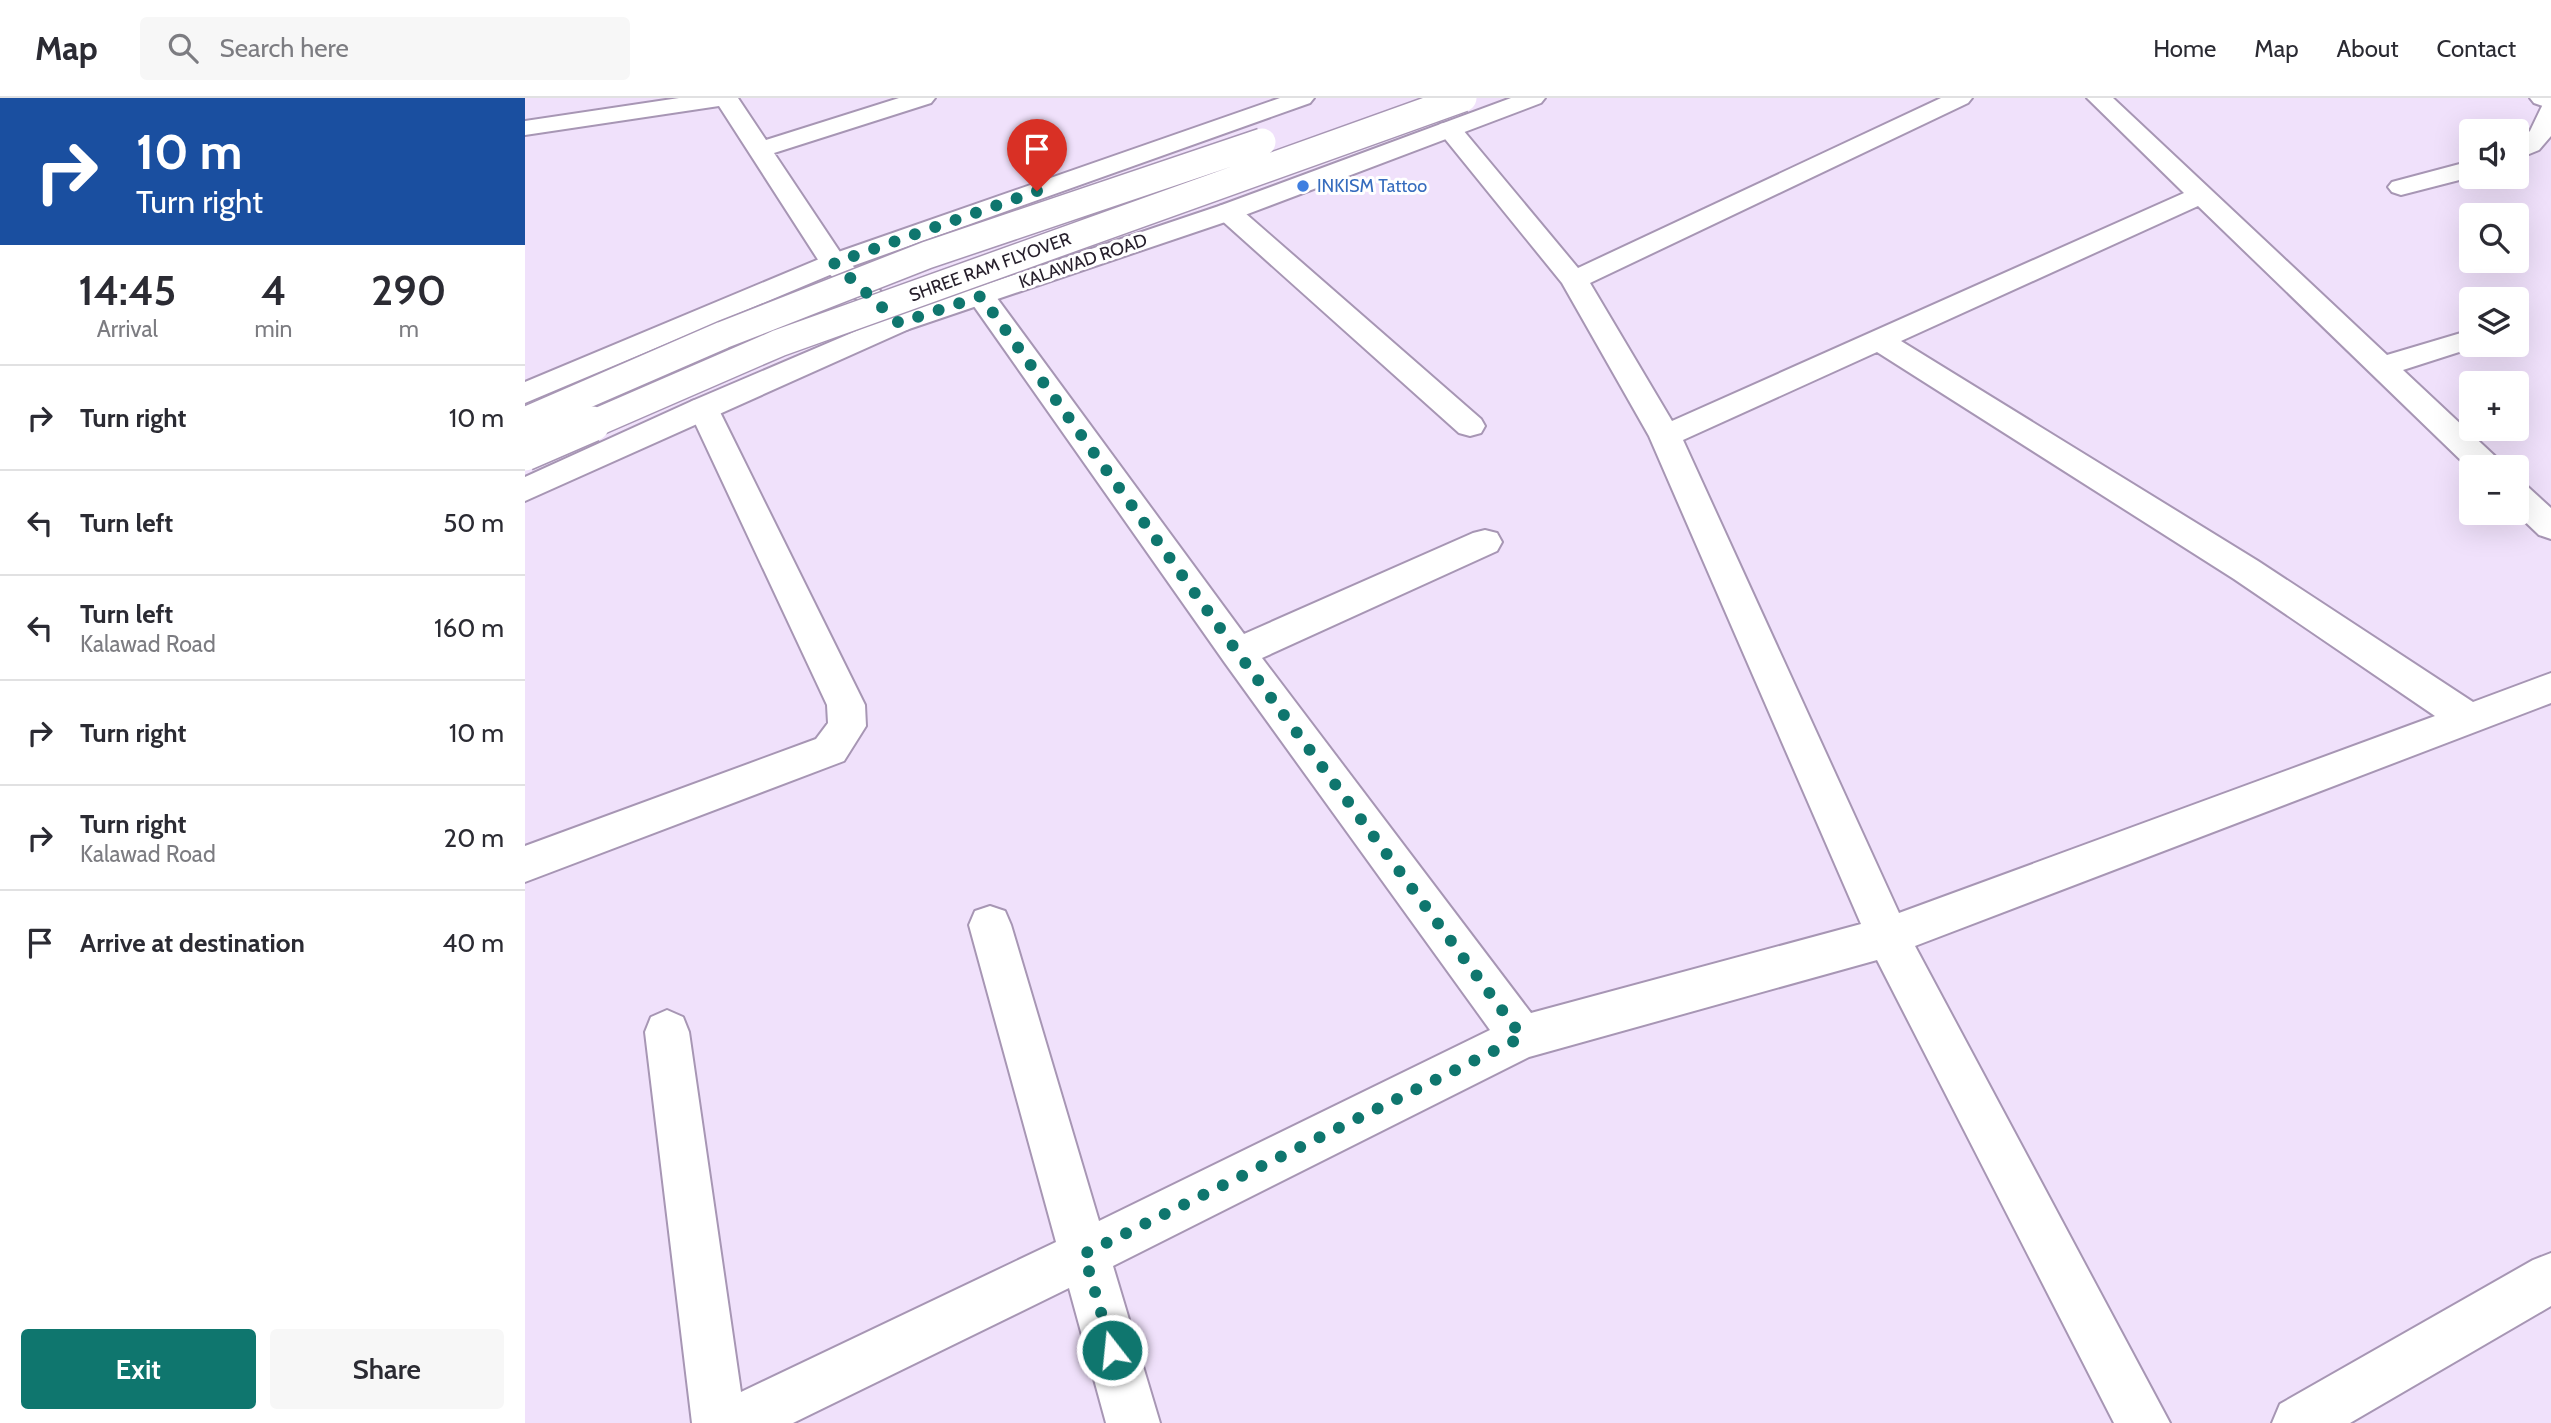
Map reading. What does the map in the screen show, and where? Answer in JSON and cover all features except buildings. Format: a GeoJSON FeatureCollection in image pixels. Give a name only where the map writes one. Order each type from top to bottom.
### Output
{"type":"FeatureCollection","features":[{"type":"Feature","properties":{"kind":"street"},"geometry":{"type":"LineString","coordinates":[[525,128],[726,98],[834,263],[899,323]]}},
{"type":"Feature","properties":{"kind":"street"},"geometry":{"type":"LineString","coordinates":[[759,150],[923,98]]}},
{"type":"Feature","properties":{"kind":"street"},"geometry":{"type":"LineString","coordinates":[[525,393],[834,263],[1302,98]]}},
{"type":"Feature","properties":{"kind":"street"},"geometry":{"type":"LineString","coordinates":[[1332,118],[1389,98]]}},
{"type":"Feature","properties":{"kind":"street","name":"KALAWAD ROAD"},"geometry":{"type":"LineString","coordinates":[[525,490],[703,408],[899,323],[1228,212],[1456,114],[1533,98]]}},
{"type":"Feature","properties":{"kind":"street"},"geometry":{"type":"LineString","coordinates":[[1574,280],[1960,98]]}},
{"type":"Feature","properties":{"kind":"street"},"geometry":{"type":"LineString","coordinates":[[2099,98],[2474,455]]}},
{"type":"Feature","properties":{"kind":"street"},"geometry":{"type":"LineString","coordinates":[[2542,98],[2551,102]]}},
{"type":"Feature","properties":{"kind":"street"},"geometry":{"type":"LineString","coordinates":[[2529,147],[2545,131],[2551,109]]}},
{"type":"Feature","properties":{"kind":"street"},"geometry":{"type":"LineString","coordinates":[[1456,114],[1574,280],[1665,436],[1888,937],[2143,1423]]}},
{"type":"Feature","properties":{"kind":"street","name":"SHREE RAM FLYOVER"},"geometry":{"type":"LineString","coordinates":[[525,453],[779,343],[1456,114]]}},
{"type":"Feature","properties":{"kind":"street","name":"SHREE RAM FLYOVER"},"geometry":{"type":"LineString","coordinates":[[525,421],[723,335],[927,256],[1280,135]]}},
{"type":"Feature","properties":{"kind":"street"},"geometry":{"type":"LineString","coordinates":[[2401,187],[2459,172]]}},
{"type":"Feature","properties":{"kind":"street"},"geometry":{"type":"LineString","coordinates":[[1665,436],[2202,195]]}},
{"type":"Feature","properties":{"kind":"street"},"geometry":{"type":"LineString","coordinates":[[1228,212],[1470,426]]}},
{"type":"Feature","properties":{"kind":"street"},"geometry":{"type":"LineString","coordinates":[[981,296],[1238,653],[1522,1037]]}},
{"type":"Feature","properties":{"kind":"street"},"geometry":{"type":"LineString","coordinates":[[1879,340],[2246,570],[2471,720]]}},
{"type":"Feature","properties":{"kind":"street"},"geometry":{"type":"LineString","coordinates":[[2381,367],[2459,343]]}},
{"type":"Feature","properties":{"kind":"street"},"geometry":{"type":"LineString","coordinates":[[525,864],[829,750],[847,726],[846,705],[703,408]]}},
{"type":"Feature","properties":{"kind":"street"},"geometry":{"type":"LineString","coordinates":[[2529,506],[2551,527]]}},
{"type":"Feature","properties":{"kind":"street"},"geometry":{"type":"LineString","coordinates":[[1238,653],[1485,541]]}},
{"type":"Feature","properties":{"kind":"street"},"geometry":{"type":"LineString","coordinates":[[736,1423],[1522,1037],[1888,937],[2551,688]]}},
{"type":"Feature","properties":{"kind":"street"},"geometry":{"type":"LineString","coordinates":[[990,925],[1133,1423]]}},
{"type":"Feature","properties":{"kind":"street"},"geometry":{"type":"LineString","coordinates":[[667,1032],[719,1423]]}},
{"type":"Feature","properties":{"kind":"street"},"geometry":{"type":"LineString","coordinates":[[2299,1423],[2551,1278]]}},
{"type":"Feature","properties":{"kind":"place","name":"INKISM Tattoo"},"geometry":{"type":"Point","coordinates":[1303,186]}},
{"type":"Feature","properties":{"kind":"route"},"geometry":{"type":"LineString","coordinates":[[1037,191],[834,263],[899,323],[981,296],[1238,653],[1522,1037],[1084,1254],[1112,1350]]}}]}
